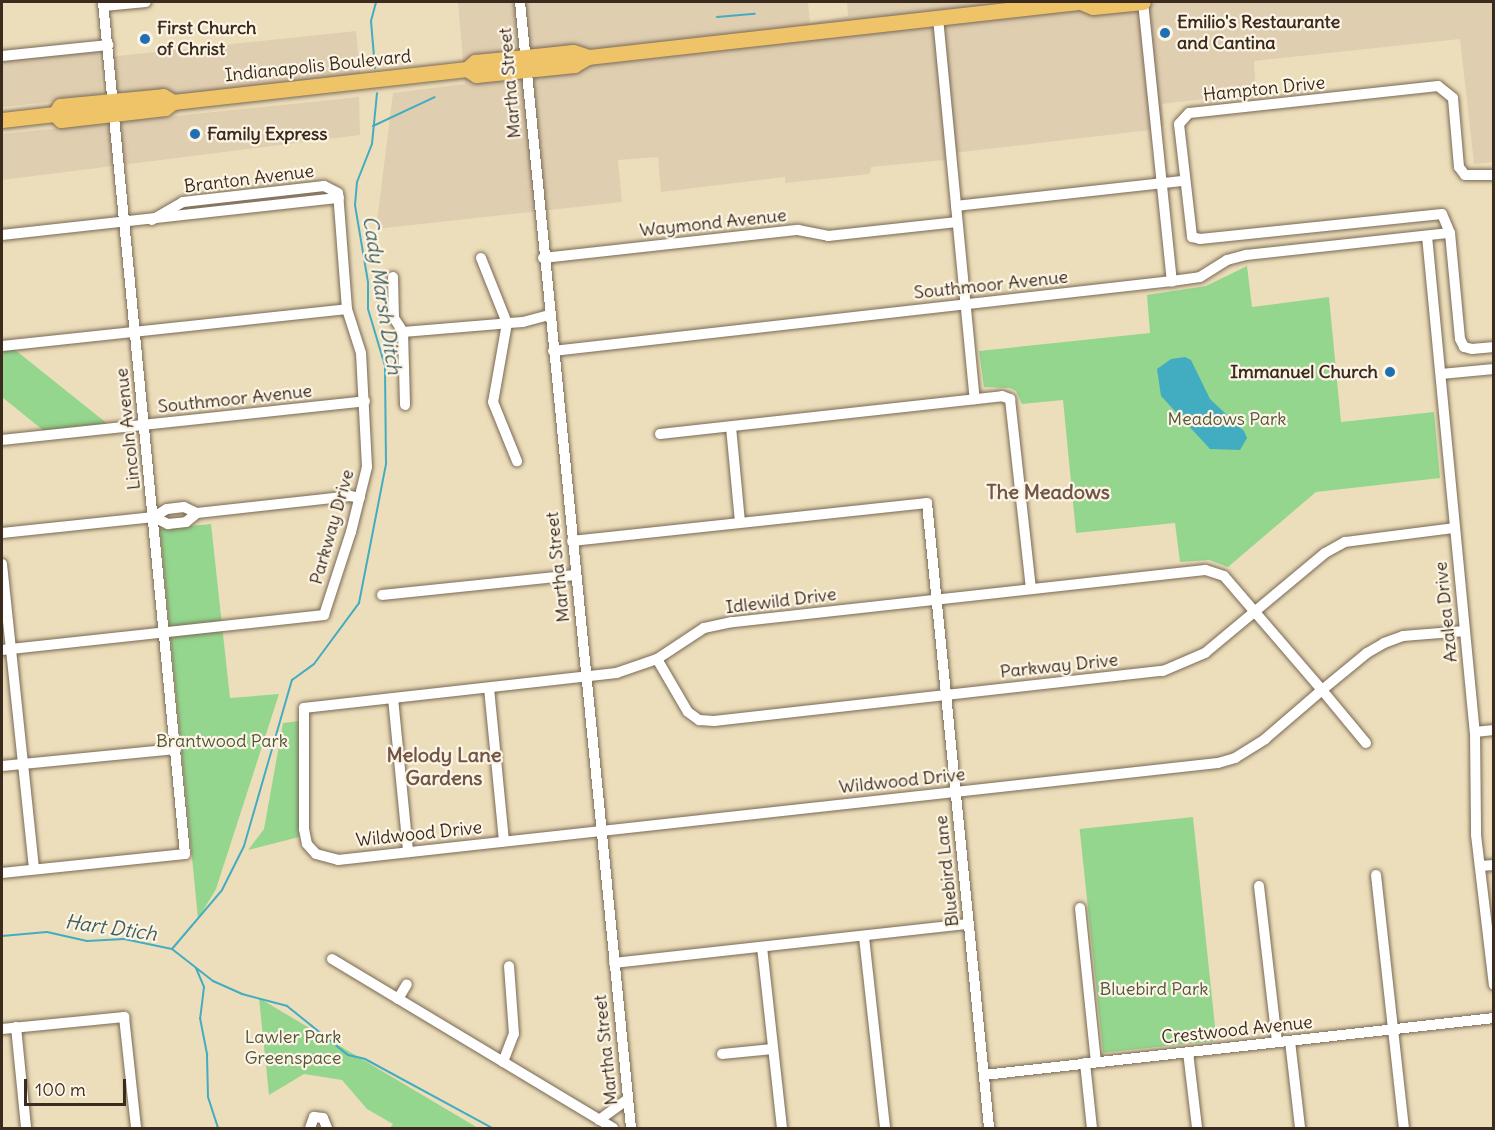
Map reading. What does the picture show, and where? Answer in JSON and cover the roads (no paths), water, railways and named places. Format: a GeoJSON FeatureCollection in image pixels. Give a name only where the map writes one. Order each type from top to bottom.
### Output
{"type":"FeatureCollection","features":[{"type":"Feature","properties":{"kind":"highway","name":"Indianapolis Boulevard"},"geometry":{"type":"LineString","coordinates":[[2,120],[55,114],[62,120],[113,107],[165,108],[173,102],[467,69],[476,75],[573,51],[588,57],[1082,2],[1093,7],[1143,2]]}},
{"type":"Feature","properties":{"kind":"street"},"geometry":{"type":"LineString","coordinates":[[103,4],[146,2]]}},
{"type":"Feature","properties":{"kind":"street","name":"Martha Street"},"geometry":{"type":"LineString","coordinates":[[520,2],[549,319],[631,1128]]}},
{"type":"Feature","properties":{"kind":"street"},"geometry":{"type":"LineString","coordinates":[[1143,2],[1172,281]]}},
{"type":"Feature","properties":{"kind":"street","name":"Lincoln Avenue"},"geometry":{"type":"LineString","coordinates":[[34,869],[185,854],[103,4]]}},
{"type":"Feature","properties":{"kind":"street"},"geometry":{"type":"LineString","coordinates":[[938,18],[975,399]]}},
{"type":"Feature","properties":{"kind":"street"},"geometry":{"type":"LineString","coordinates":[[2,56],[108,45]]}},
{"type":"Feature","properties":{"kind":"street","name":"Hampton Drive"},"geometry":{"type":"LineString","coordinates":[[1450,233],[1446,219],[1436,213],[1200,239],[1192,237],[1188,229],[1179,124],[1189,113],[1438,86],[1453,98],[1460,167],[1465,174],[1494,175]]}},
{"type":"Feature","properties":{"kind":"street"},"geometry":{"type":"LineString","coordinates":[[956,206],[1184,181]]}},
{"type":"Feature","properties":{"kind":"street","name":"Branton Avenue"},"geometry":{"type":"LineString","coordinates":[[2,235],[152,220],[183,202],[242,195],[324,186],[333,187],[339,198]]}},
{"type":"Feature","properties":{"kind":"street","name":"Parkway Drive"},"geometry":{"type":"LineString","coordinates":[[165,633],[324,615],[360,498],[367,467],[361,353],[347,309],[339,198]]}},
{"type":"Feature","properties":{"kind":"street","name":"Waymond Avenue"},"geometry":{"type":"LineString","coordinates":[[543,258],[798,230],[828,236],[957,222]]}},
{"type":"Feature","properties":{"kind":"street"},"geometry":{"type":"LineString","coordinates":[[1427,236],[1450,233],[1460,339],[1464,347],[1472,350],[1494,347]]}},
{"type":"Feature","properties":{"kind":"street","name":"Southmoor Avenue"},"geometry":{"type":"LineString","coordinates":[[553,351],[1172,281],[1200,277],[1227,260],[1246,255],[1427,236]]}},
{"type":"Feature","properties":{"kind":"street","name":"Azalea Drive"},"geometry":{"type":"LineString","coordinates":[[1427,236],[1475,732],[1474,795],[1494,985]]}},
{"type":"Feature","properties":{"kind":"street"},"geometry":{"type":"LineString","coordinates":[[481,258],[507,323],[493,402],[518,461]]}},
{"type":"Feature","properties":{"kind":"street"},"geometry":{"type":"LineString","coordinates":[[393,277],[394,318],[404,332],[401,357],[405,405]]}},
{"type":"Feature","properties":{"kind":"street"},"geometry":{"type":"LineString","coordinates":[[2,346],[347,309]]}},
{"type":"Feature","properties":{"kind":"street"},"geometry":{"type":"LineString","coordinates":[[404,332],[523,322],[526,325],[549,319]]}},
{"type":"Feature","properties":{"kind":"street"},"geometry":{"type":"LineString","coordinates":[[1441,374],[1494,369]]}},
{"type":"Feature","properties":{"kind":"street"},"geometry":{"type":"LineString","coordinates":[[660,434],[975,399],[1010,399],[1031,588]]}},
{"type":"Feature","properties":{"kind":"street","name":"Southmoor Avenue"},"geometry":{"type":"LineString","coordinates":[[2,440],[365,401]]}},
{"type":"Feature","properties":{"kind":"street"},"geometry":{"type":"LineString","coordinates":[[572,541],[740,522],[731,427]]}},
{"type":"Feature","properties":{"kind":"street"},"geometry":{"type":"LineString","coordinates":[[2,533],[154,518],[168,524],[186,522],[197,513],[350,496],[360,498]]}},
{"type":"Feature","properties":{"kind":"street","name":"Bluebird Lane"},"geometry":{"type":"LineString","coordinates":[[740,522],[927,503],[989,1128]]}},
{"type":"Feature","properties":{"kind":"street","name":"Parkway Drive"},"geometry":{"type":"LineString","coordinates":[[657,658],[688,712],[699,720],[946,695],[1178,668],[1206,653],[1325,553],[1345,542],[1454,528]]}},
{"type":"Feature","properties":{"kind":"street"},"geometry":{"type":"LineString","coordinates":[[2,564],[6,650],[34,869],[2,873]]}},
{"type":"Feature","properties":{"kind":"street","name":"Idlewild Drive"},"geometry":{"type":"LineString","coordinates":[[307,844],[304,829],[304,708],[586,678],[636,668],[657,658],[688,636],[732,622],[1205,570],[1224,576],[1366,743]]}},
{"type":"Feature","properties":{"kind":"street"},"geometry":{"type":"LineString","coordinates":[[382,595],[575,575]]}},
{"type":"Feature","properties":{"kind":"street","name":"Wildwood Drive"},"geometry":{"type":"LineString","coordinates":[[307,844],[316,854],[338,860],[1218,763],[1251,749],[1322,690],[1384,643],[1403,636],[1465,631]]}},
{"type":"Feature","properties":{"kind":"street"},"geometry":{"type":"LineString","coordinates":[[6,650],[165,633]]}},
{"type":"Feature","properties":{"kind":"street"},"geometry":{"type":"LineString","coordinates":[[489,688],[504,841]]}},
{"type":"Feature","properties":{"kind":"street"},"geometry":{"type":"LineString","coordinates":[[393,698],[408,852]]}},
{"type":"Feature","properties":{"kind":"street"},"geometry":{"type":"LineString","coordinates":[[1475,732],[1494,730]]}},
{"type":"Feature","properties":{"kind":"street"},"geometry":{"type":"LineString","coordinates":[[2,766],[176,749]]}},
{"type":"Feature","properties":{"kind":"street"},"geometry":{"type":"LineString","coordinates":[[1480,866],[1494,865]]}},
{"type":"Feature","properties":{"kind":"street"},"geometry":{"type":"LineString","coordinates":[[1376,875],[1390,1030],[1404,1128]]}},
{"type":"Feature","properties":{"kind":"street"},"geometry":{"type":"LineString","coordinates":[[1259,886],[1277,1042]]}},
{"type":"Feature","properties":{"kind":"street"},"geometry":{"type":"LineString","coordinates":[[1080,908],[1091,1062],[1092,1128]]}},
{"type":"Feature","properties":{"kind":"street"},"geometry":{"type":"LineString","coordinates":[[614,963],[968,924]]}},
{"type":"Feature","properties":{"kind":"street"},"geometry":{"type":"LineString","coordinates":[[864,937],[885,1128]]}},
{"type":"Feature","properties":{"kind":"street"},"geometry":{"type":"LineString","coordinates":[[762,947],[782,1128]]}},
{"type":"Feature","properties":{"kind":"street"},"geometry":{"type":"LineString","coordinates":[[332,959],[613,1128]]}},
{"type":"Feature","properties":{"kind":"street"},"geometry":{"type":"LineString","coordinates":[[503,1062],[514,1034],[509,966]]}},
{"type":"Feature","properties":{"kind":"street"},"geometry":{"type":"LineString","coordinates":[[398,999],[407,984]]}},
{"type":"Feature","properties":{"kind":"street"},"geometry":{"type":"LineString","coordinates":[[2,1029],[124,1017],[136,1128]]}},
{"type":"Feature","properties":{"kind":"street","name":"Crestwood Avenue"},"geometry":{"type":"LineString","coordinates":[[984,1075],[1494,1018]]}},
{"type":"Feature","properties":{"kind":"street"},"geometry":{"type":"LineString","coordinates":[[16,1027],[26,1128]]}},
{"type":"Feature","properties":{"kind":"street"},"geometry":{"type":"LineString","coordinates":[[1290,1041],[1300,1128]]}},
{"type":"Feature","properties":{"kind":"street"},"geometry":{"type":"LineString","coordinates":[[722,1054],[773,1049]]}},
{"type":"Feature","properties":{"kind":"street"},"geometry":{"type":"LineString","coordinates":[[1188,1052],[1197,1128]]}},
{"type":"Feature","properties":{"kind":"street"},"geometry":{"type":"LineString","coordinates":[[599,1120],[628,1099]]}},
{"type":"Feature","properties":{"kind":"street"},"geometry":{"type":"LineString","coordinates":[[310,1128],[314,1117],[323,1118],[327,1128]]}},
{"type":"Feature","properties":{"kind":"water"},"geometry":{"type":"Polygon","coordinates":[[[1185,357],[1191,360],[1210,399],[1244,431],[1247,438],[1240,450],[1210,449],[1161,396],[1157,369],[1171,359],[1185,357]]]}},
{"type":"Feature","properties":{"kind":"waterway","name":"Cady Marsh Ditch"},"geometry":{"type":"LineString","coordinates":[[375,68],[371,21],[376,2]]}},
{"type":"Feature","properties":{"kind":"waterway"},"geometry":{"type":"LineString","coordinates":[[717,17],[755,14]]}},
{"type":"Feature","properties":{"kind":"waterway","name":"Cady Marsh Ditch"},"geometry":{"type":"LineString","coordinates":[[172,949],[222,890],[244,846],[292,680],[314,664],[359,603],[386,464],[385,366],[368,309],[368,282],[355,205],[357,182],[372,144],[377,93]]}},
{"type":"Feature","properties":{"kind":"waterway"},"geometry":{"type":"LineString","coordinates":[[373,126],[435,97]]}},
{"type":"Feature","properties":{"kind":"waterway","name":"Hart Dtich"},"geometry":{"type":"LineString","coordinates":[[2,936],[47,932],[87,941],[124,939],[172,949],[213,981],[242,994],[287,1006],[348,1055],[365,1059],[492,1128]]}},
{"type":"Feature","properties":{"kind":"waterway"},"geometry":{"type":"LineString","coordinates":[[196,968],[204,987],[200,1018],[207,1055],[208,1097],[218,1128]]}},
{"type":"Feature","properties":{"kind":"place","name":"Emilio's Restaurante and Cantina"},"geometry":{"type":"Point","coordinates":[1165,33]}},
{"type":"Feature","properties":{"kind":"place","name":"First Church of Christ"},"geometry":{"type":"Point","coordinates":[145,39]}},
{"type":"Feature","properties":{"kind":"place","name":"Family Express"},"geometry":{"type":"Point","coordinates":[195,134]}},
{"type":"Feature","properties":{"kind":"place","name":"Immanuel Church"},"geometry":{"type":"Point","coordinates":[1390,372]}},
{"type":"Feature","properties":{"kind":"district","name":"The Meadows"},"geometry":{"type":"Point","coordinates":[1048,491]}},
{"type":"Feature","properties":{"kind":"district","name":"Melody Lane Gardens"},"geometry":{"type":"Point","coordinates":[444,766]}},
{"type":"Feature","properties":{"kind":"park label","name":"Meadows Park"},"geometry":{"type":"Point","coordinates":[1227,419]}},
{"type":"Feature","properties":{"kind":"park label","name":"Brantwood Park"},"geometry":{"type":"Point","coordinates":[222,741]}},
{"type":"Feature","properties":{"kind":"park label","name":"Bluebird Park"},"geometry":{"type":"Point","coordinates":[1154,989]}},
{"type":"Feature","properties":{"kind":"park label","name":"Lawler Park Greenspace"},"geometry":{"type":"Point","coordinates":[293,1048]}}]}
